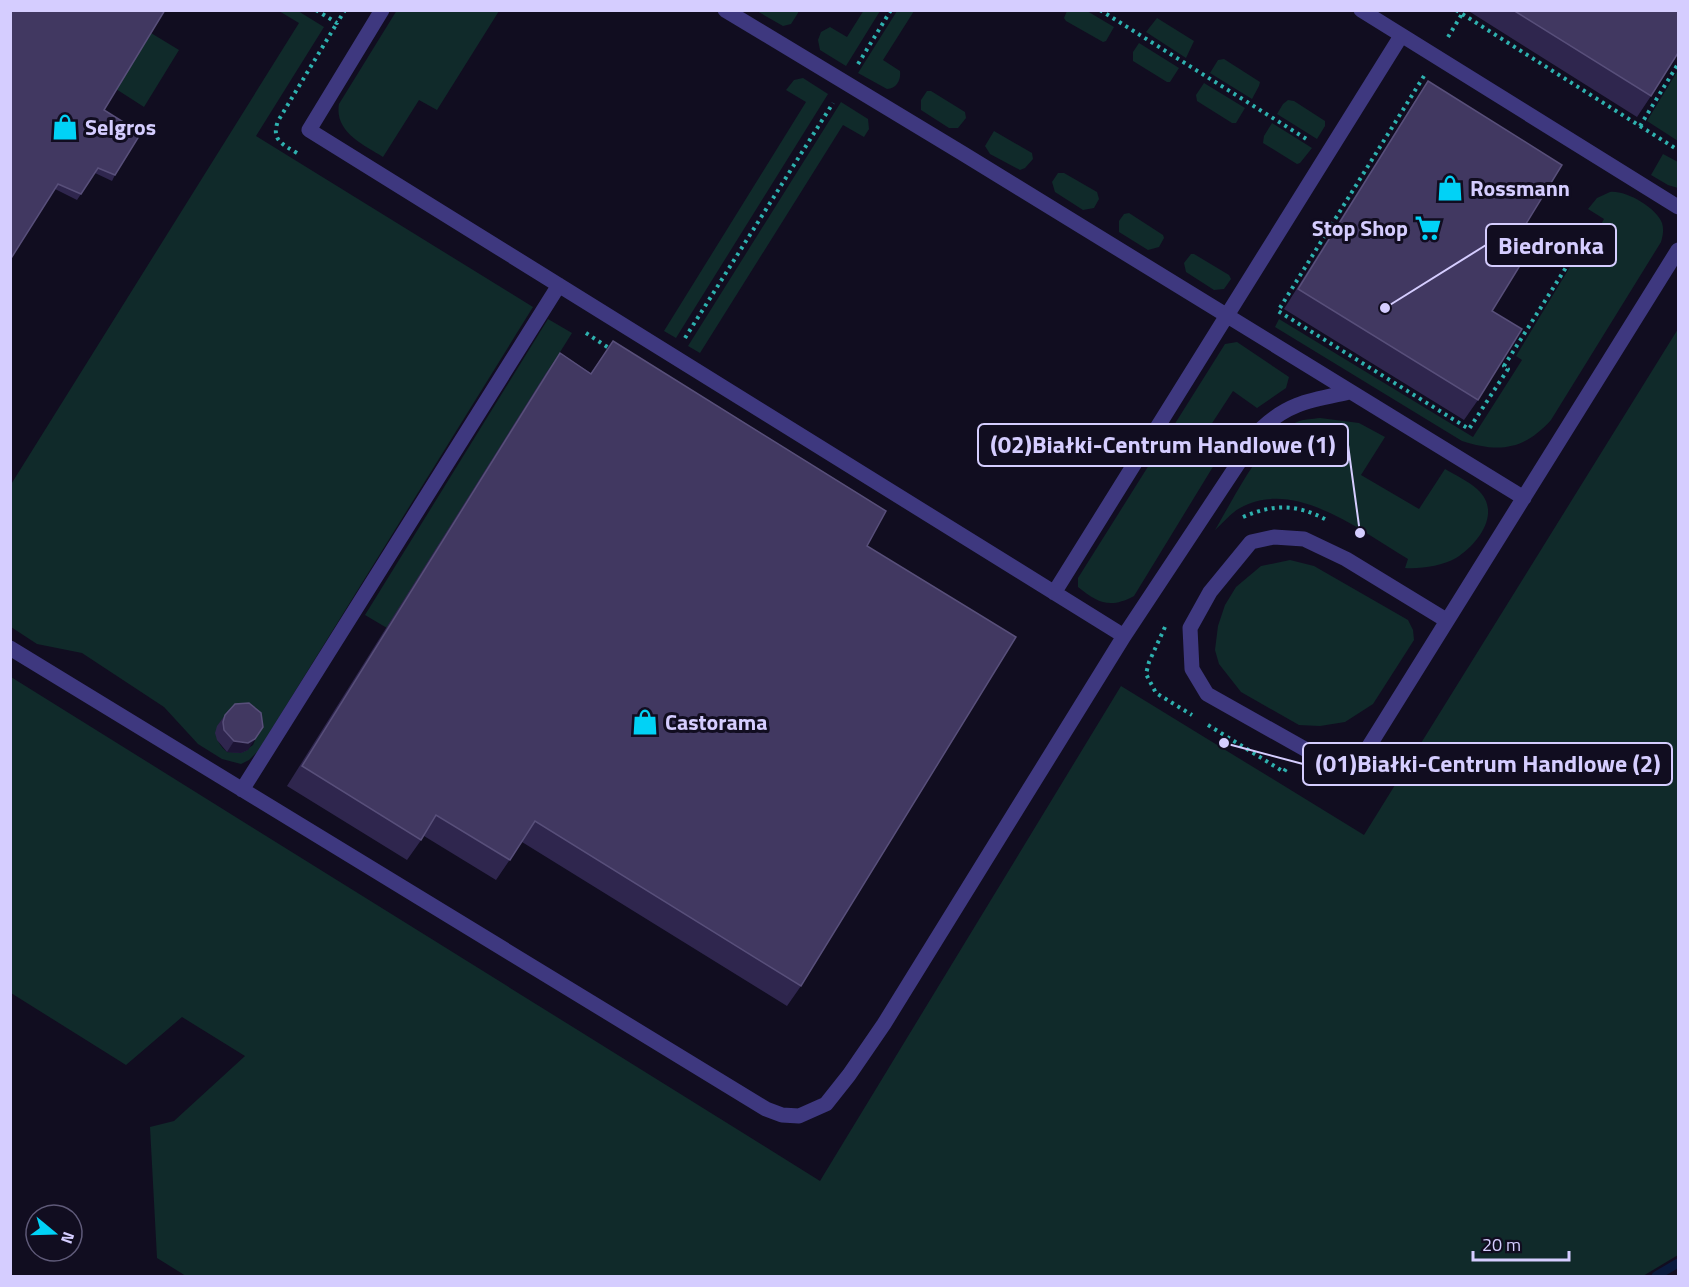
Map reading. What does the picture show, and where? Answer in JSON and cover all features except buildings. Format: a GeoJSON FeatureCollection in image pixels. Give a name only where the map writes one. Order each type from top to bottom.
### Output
{"type":"FeatureCollection","features":[{"type":"Feature","properties":{"kind":"lane"},"geometry":{"type":"LineString","coordinates":[[382,10],[309,130],[1124,636]]}},
{"type":"Feature","properties":{"kind":"lane"},"geometry":{"type":"LineString","coordinates":[[725,10],[1524,498]]}},
{"type":"Feature","properties":{"kind":"lane"},"geometry":{"type":"LineString","coordinates":[[1360,10],[1678,207]]}},
{"type":"Feature","properties":{"kind":"lane"},"geometry":{"type":"LineString","coordinates":[[1054,593],[1401,36]]}},
{"type":"Feature","properties":{"kind":"lane"},"geometry":{"type":"LineString","coordinates":[[1446,620],[1346,559],[1304,539],[1274,537],[1251,542],[1210,592],[1190,628],[1192,669],[1207,694],[1351,775],[1678,250]]}},
{"type":"Feature","properties":{"kind":"lane"},"geometry":{"type":"LineString","coordinates":[[242,790],[560,285]]}},
{"type":"Feature","properties":{"kind":"lane"},"geometry":{"type":"LineString","coordinates":[[10,648],[766,1109],[782,1115],[799,1116],[826,1104],[884,1024],[1124,636],[1261,429],[1276,415],[1302,402],[1350,392]]}},
{"type":"Feature","properties":{"kind":"path"},"geometry":{"type":"LineString","coordinates":[[316,10],[337,23],[345,10]]}},
{"type":"Feature","properties":{"kind":"path"},"geometry":{"type":"LineString","coordinates":[[673,356],[891,10]]}},
{"type":"Feature","properties":{"kind":"path"},"geometry":{"type":"LineString","coordinates":[[1100,10],[1329,153]]}},
{"type":"Feature","properties":{"kind":"path"},"geometry":{"type":"LineString","coordinates":[[1456,10],[1678,150]]}},
{"type":"Feature","properties":{"kind":"path"},"geometry":{"type":"LineString","coordinates":[[1435,57],[1278,311],[1469,429],[1508,369],[1504,366],[1572,258],[1553,245]]}},
{"type":"Feature","properties":{"kind":"path"},"geometry":{"type":"LineString","coordinates":[[1640,126],[1678,64]]}},
{"type":"Feature","properties":{"kind":"path"},"geometry":{"type":"LineString","coordinates":[[1238,519],[1260,509],[1286,506],[1317,515],[1327,521]]}},
{"type":"Feature","properties":{"kind":"path"},"geometry":{"type":"LineString","coordinates":[[1166,626],[1149,662],[1146,674],[1156,693],[1195,717]]}},
{"type":"Feature","properties":{"kind":"path"},"geometry":{"type":"LineString","coordinates":[[1205,723],[1284,772],[1300,747]]}},
{"type":"Feature","properties":{"kind":"green space"},"geometry":{"type":"Polygon","coordinates":[[[397,10],[499,11],[437,110],[419,100],[383,157],[352,137],[346,130],[341,122],[339,104],[397,10]]]}},
{"type":"Feature","properties":{"kind":"green space"},"geometry":{"type":"Polygon","coordinates":[[[864,10],[880,11],[846,66],[820,50],[818,40],[821,32],[830,27],[847,37],[864,10]]]}},
{"type":"Feature","properties":{"kind":"green space"},"geometry":{"type":"Polygon","coordinates":[[[279,11],[298,11],[324,27],[256,136],[533,307],[258,751],[241,764],[222,759],[198,744],[164,707],[82,653],[37,644],[11,627],[10,486],[299,23],[279,11]],[[227,715],[222,719],[216,733],[219,743],[227,752],[241,753],[253,745],[256,738],[227,715]]]}},
{"type":"Feature","properties":{"kind":"green space"},"geometry":{"type":"Polygon","coordinates":[[[757,11],[798,11],[798,13],[791,24],[783,26],[757,11]]]}},
{"type":"Feature","properties":{"kind":"green space"},"geometry":{"type":"Polygon","coordinates":[[[897,11],[914,11],[883,60],[900,71],[898,83],[887,89],[858,73],[897,11]]]}},
{"type":"Feature","properties":{"kind":"green space"},"geometry":{"type":"Polygon","coordinates":[[[1067,11],[1087,11],[1114,27],[1106,41],[1103,42],[1066,21],[1064,18],[1067,11]]]}},
{"type":"Feature","properties":{"kind":"green space"},"geometry":{"type":"Polygon","coordinates":[[[1157,18],[1194,41],[1186,58],[1146,32],[1157,18]]]}},
{"type":"Feature","properties":{"kind":"green space"},"geometry":{"type":"Polygon","coordinates":[[[151,33],[179,50],[144,107],[116,89],[151,33]]]}},
{"type":"Feature","properties":{"kind":"green space"},"geometry":{"type":"Polygon","coordinates":[[[1139,43],[1179,68],[1170,82],[1133,61],[1133,52],[1139,43]]]}},
{"type":"Feature","properties":{"kind":"green space"},"geometry":{"type":"Polygon","coordinates":[[[1224,59],[1260,82],[1252,99],[1210,73],[1218,60],[1224,59]]]}},
{"type":"Feature","properties":{"kind":"green space"},"geometry":{"type":"Polygon","coordinates":[[[1678,70],[1678,141],[1647,121],[1678,70]]]}},
{"type":"Feature","properties":{"kind":"green space"},"geometry":{"type":"Polygon","coordinates":[[[803,78],[828,94],[676,338],[664,331],[806,102],[786,90],[794,80],[803,78]]]}},
{"type":"Feature","properties":{"kind":"green space"},"geometry":{"type":"Polygon","coordinates":[[[1204,83],[1245,108],[1236,123],[1232,123],[1197,101],[1196,95],[1204,83]]]}},
{"type":"Feature","properties":{"kind":"green space"},"geometry":{"type":"Polygon","coordinates":[[[927,91],[931,91],[965,112],[966,118],[958,128],[949,128],[921,110],[921,100],[927,91]]]}},
{"type":"Feature","properties":{"kind":"green space"},"geometry":{"type":"Polygon","coordinates":[[[1288,100],[1294,101],[1325,121],[1325,126],[1317,139],[1277,114],[1288,100]]]}},
{"type":"Feature","properties":{"kind":"green space"},"geometry":{"type":"Polygon","coordinates":[[[841,102],[868,119],[869,129],[864,137],[843,125],[700,353],[688,346],[841,102]]]}},
{"type":"Feature","properties":{"kind":"green space"},"geometry":{"type":"Polygon","coordinates":[[[1272,123],[1312,148],[1300,163],[1297,164],[1263,143],[1264,136],[1272,123]]]}},
{"type":"Feature","properties":{"kind":"green space"},"geometry":{"type":"Polygon","coordinates":[[[994,131],[1032,153],[1033,159],[1025,168],[1020,170],[990,154],[985,146],[994,131]]]}},
{"type":"Feature","properties":{"kind":"green space"},"geometry":{"type":"Polygon","coordinates":[[[1663,154],[1678,162],[1678,188],[1651,175],[1663,154]]]}},
{"type":"Feature","properties":{"kind":"green space"},"geometry":{"type":"Polygon","coordinates":[[[1058,173],[1064,173],[1097,192],[1099,199],[1094,208],[1083,210],[1055,192],[1052,182],[1058,173]]]}},
{"type":"Feature","properties":{"kind":"green space"},"geometry":{"type":"Polygon","coordinates":[[[1610,192],[1631,197],[1653,211],[1663,225],[1661,242],[1551,420],[1531,438],[1521,443],[1499,448],[1462,441],[1275,327],[1279,319],[1473,437],[1522,360],[1516,356],[1576,257],[1589,265],[1599,243],[1593,239],[1604,219],[1588,209],[1597,198],[1610,192]]]}},
{"type":"Feature","properties":{"kind":"green space"},"geometry":{"type":"Polygon","coordinates":[[[1129,213],[1163,235],[1164,238],[1159,247],[1148,250],[1119,232],[1119,221],[1124,214],[1129,213]]]}},
{"type":"Feature","properties":{"kind":"green space"},"geometry":{"type":"Polygon","coordinates":[[[1191,254],[1229,275],[1231,279],[1224,289],[1214,290],[1186,272],[1184,263],[1191,254]]]}},
{"type":"Feature","properties":{"kind":"green space"},"geometry":{"type":"Polygon","coordinates":[[[548,319],[572,333],[387,628],[365,615],[548,319]]]}},
{"type":"Feature","properties":{"kind":"green space"},"geometry":{"type":"Polygon","coordinates":[[[1678,329],[1678,1255],[1643,1276],[186,1276],[157,1258],[150,1127],[174,1121],[245,1056],[182,1017],[126,1065],[11,993],[11,677],[820,1181],[1121,686],[1364,835],[1678,329]]]}},
{"type":"Feature","properties":{"kind":"green space"},"geometry":{"type":"Polygon","coordinates":[[[1237,342],[1289,377],[1286,388],[1257,408],[1233,391],[1203,437],[1222,452],[1134,596],[1111,603],[1092,597],[1078,587],[1078,578],[1225,344],[1237,342]]]}},
{"type":"Feature","properties":{"kind":"green space"},"geometry":{"type":"Polygon","coordinates":[[[1320,418],[1359,423],[1385,437],[1361,475],[1419,509],[1445,469],[1477,489],[1488,508],[1488,517],[1472,545],[1450,561],[1431,566],[1405,568],[1408,559],[1349,523],[1305,503],[1283,499],[1261,500],[1240,508],[1215,530],[1250,470],[1273,440],[1297,422],[1320,418]]]}},
{"type":"Feature","properties":{"kind":"green space"},"geometry":{"type":"Polygon","coordinates":[[[1290,560],[1314,566],[1408,620],[1413,630],[1414,640],[1373,704],[1345,722],[1320,726],[1299,725],[1241,692],[1219,664],[1215,650],[1218,626],[1225,605],[1236,587],[1261,566],[1290,560]]]}},
{"type":"Feature","properties":{"kind":"waterway"},"geometry":{"type":"LineString","coordinates":[[1656,1276],[1678,1263]]}},
{"type":"Feature","properties":{"kind":"place","name":"Selgros"},"geometry":{"type":"Point","coordinates":[65,127]}},
{"type":"Feature","properties":{"kind":"place","name":"Rossmann"},"geometry":{"type":"Point","coordinates":[1450,188]}},
{"type":"Feature","properties":{"kind":"place","name":"Stop Shop"},"geometry":{"type":"Point","coordinates":[1428,228]}},
{"type":"Feature","properties":{"kind":"place","name":"Biedronka"},"geometry":{"type":"Point","coordinates":[1385,308]}},
{"type":"Feature","properties":{"kind":"place","name":"(02)Białki-Centrum Handlowe (1)"},"geometry":{"type":"Point","coordinates":[1360,533]}},
{"type":"Feature","properties":{"kind":"place","name":"Castorama"},"geometry":{"type":"Point","coordinates":[645,722]}},
{"type":"Feature","properties":{"kind":"place","name":"(01)Białki-Centrum Handlowe (2)"},"geometry":{"type":"Point","coordinates":[1224,743]}}]}
